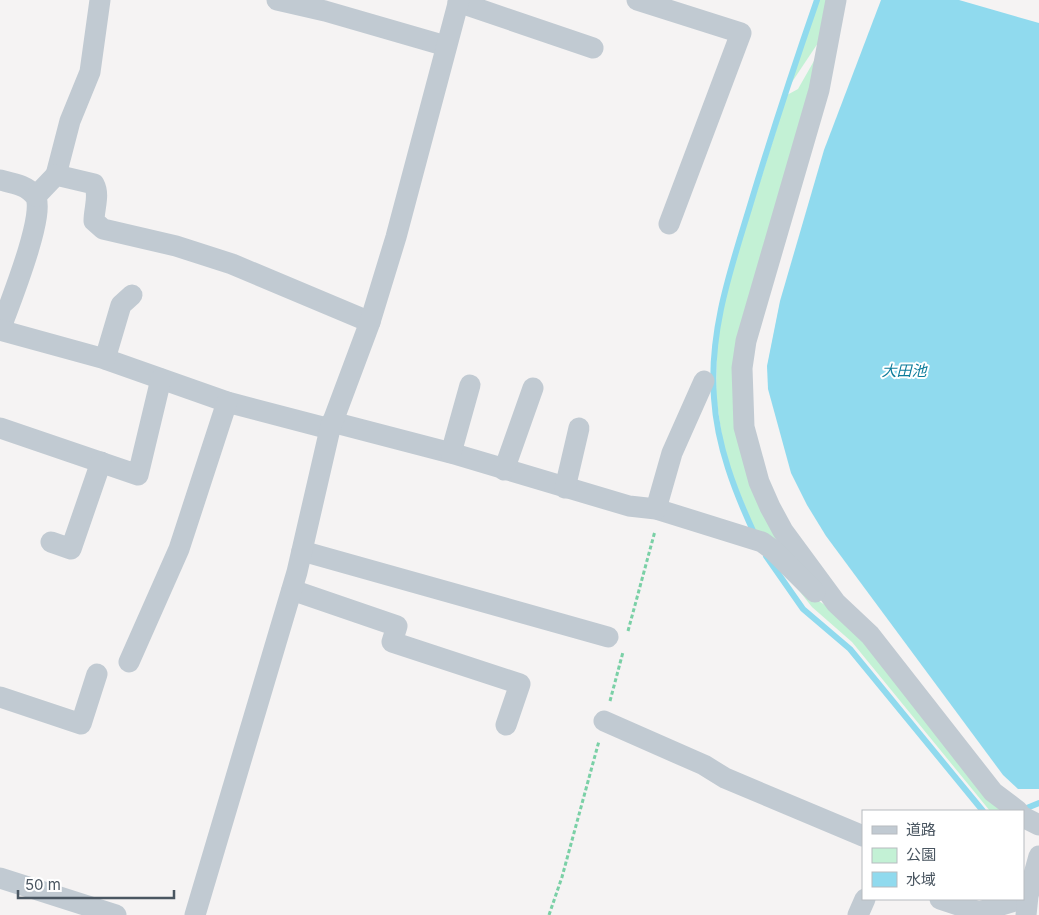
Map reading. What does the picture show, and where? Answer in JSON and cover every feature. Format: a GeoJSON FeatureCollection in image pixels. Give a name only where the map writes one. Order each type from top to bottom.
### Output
{"type":"FeatureCollection","features":[{"type":"Feature","properties":{"kind":"street"},"geometry":{"type":"LineString","coordinates":[[36,196],[56,174],[70,121],[90,72],[100,0]]}},
{"type":"Feature","properties":{"kind":"street"},"geometry":{"type":"LineString","coordinates":[[277,0],[325,11],[446,46]]}},
{"type":"Feature","properties":{"kind":"street"},"geometry":{"type":"LineString","coordinates":[[638,0],[741,33],[669,224]]}},
{"type":"Feature","properties":{"kind":"street"},"geometry":{"type":"LineString","coordinates":[[836,0],[819,90],[746,342],[742,368],[741,397],[744,427],[750,455],[770,507],[784,531],[836,603],[870,635],[993,792],[1015,810]]}},
{"type":"Feature","properties":{"kind":"street"},"geometry":{"type":"LineString","coordinates":[[195,915],[292,590],[331,426],[370,322],[396,236],[458,1],[593,48]]}},
{"type":"Feature","properties":{"kind":"street"},"geometry":{"type":"LineString","coordinates":[[56,174],[94,184],[98,191],[94,209],[94,221],[103,229],[176,246],[232,264],[370,322]]}},
{"type":"Feature","properties":{"kind":"street"},"geometry":{"type":"LineString","coordinates":[[0,180],[25,187],[36,196],[38,211],[18,283],[0,330],[105,359],[227,402],[451,453],[628,506],[656,509],[759,541],[773,550],[818,595],[836,603]]}},
{"type":"Feature","properties":{"kind":"street"},"geometry":{"type":"LineString","coordinates":[[105,359],[121,306],[132,295]]}},
{"type":"Feature","properties":{"kind":"street"},"geometry":{"type":"LineString","coordinates":[[0,428],[138,475],[161,379]]}},
{"type":"Feature","properties":{"kind":"street"},"geometry":{"type":"LineString","coordinates":[[656,509],[672,453],[704,381]]}},
{"type":"Feature","properties":{"kind":"street"},"geometry":{"type":"LineString","coordinates":[[451,453],[470,385]]}},
{"type":"Feature","properties":{"kind":"street"},"geometry":{"type":"LineString","coordinates":[[504,470],[534,388]]}},
{"type":"Feature","properties":{"kind":"street"},"geometry":{"type":"LineString","coordinates":[[129,662],[179,549],[227,402]]}},
{"type":"Feature","properties":{"kind":"street"},"geometry":{"type":"LineString","coordinates":[[565,488],[579,428]]}},
{"type":"Feature","properties":{"kind":"street"},"geometry":{"type":"LineString","coordinates":[[51,542],[71,549],[101,462]]}},
{"type":"Feature","properties":{"kind":"street"},"geometry":{"type":"LineString","coordinates":[[302,551],[620,640]]}},
{"type":"Feature","properties":{"kind":"street"},"geometry":{"type":"LineString","coordinates":[[292,590],[397,626],[392,642],[520,684],[506,725]]}},
{"type":"Feature","properties":{"kind":"street"},"geometry":{"type":"LineString","coordinates":[[0,696],[81,724],[97,674]]}},
{"type":"Feature","properties":{"kind":"street"},"geometry":{"type":"LineString","coordinates":[[604,721],[704,765],[725,778],[862,836]]}},
{"type":"Feature","properties":{"kind":"street"},"geometry":{"type":"LineString","coordinates":[[1024,816],[1039,825]]}},
{"type":"Feature","properties":{"kind":"street"},"geometry":{"type":"LineString","coordinates":[[1024,887],[1039,856]]}},
{"type":"Feature","properties":{"kind":"street"},"geometry":{"type":"LineString","coordinates":[[0,878],[116,915]]}},
{"type":"Feature","properties":{"kind":"street"},"geometry":{"type":"LineString","coordinates":[[858,915],[865,900]]}},
{"type":"Feature","properties":{"kind":"street"},"geometry":{"type":"LineString","coordinates":[[943,900],[979,912],[1016,903]]}},
{"type":"Feature","properties":{"kind":"path"},"geometry":{"type":"LineString","coordinates":[[549,915],[562,877],[604,721],[620,640],[659,516],[656,509]]}},
{"type":"Feature","properties":{"kind":"green space"},"geometry":{"type":"Polygon","coordinates":[[[819,0],[829,0],[824,34],[790,85],[819,0]]]}},
{"type":"Feature","properties":{"kind":"green space"},"geometry":{"type":"Polygon","coordinates":[[[823,45],[733,405],[818,590],[757,535],[733,477],[723,444],[716,396],[717,345],[725,294],[787,95],[798,89],[823,45]]]}},
{"type":"Feature","properties":{"kind":"green space"},"geometry":{"type":"Polygon","coordinates":[[[775,560],[816,599],[850,622],[1001,810],[989,810],[852,642],[812,607],[775,560]]]}},
{"type":"Feature","properties":{"kind":"water","name":"大田池"},"geometry":{"type":"Polygon","coordinates":[[[881,0],[959,0],[1039,23],[1039,789],[1018,789],[1003,775],[826,536],[807,505],[791,473],[768,389],[767,366],[780,301],[824,150],[881,0]]]}},
{"type":"Feature","properties":{"kind":"waterway"},"geometry":{"type":"LineString","coordinates":[[755,535],[734,485],[719,434],[714,398],[713,373],[715,349],[722,302],[735,255],[773,130],[817,0]]}},
{"type":"Feature","properties":{"kind":"waterway"},"geometry":{"type":"LineString","coordinates":[[766,556],[803,609],[850,649],[982,810]]}},
{"type":"Feature","properties":{"kind":"waterway"},"geometry":{"type":"LineString","coordinates":[[1022,810],[1039,803]]}}]}
